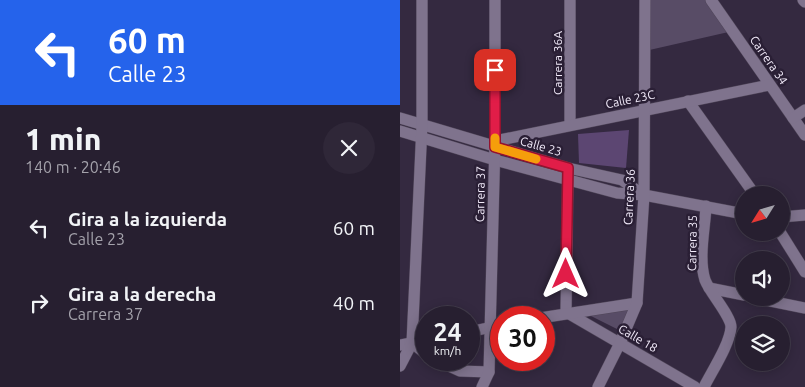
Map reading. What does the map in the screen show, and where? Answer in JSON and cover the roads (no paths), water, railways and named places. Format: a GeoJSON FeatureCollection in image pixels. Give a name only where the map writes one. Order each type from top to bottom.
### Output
{"type":"FeatureCollection","features":[{"type":"Feature","properties":{"kind":"street"},"geometry":{"type":"LineString","coordinates":[[400,366],[412,343],[422,137],[422,0]]}},
{"type":"Feature","properties":{"kind":"street","name":"Carrera 37"},"geometry":{"type":"LineString","coordinates":[[495,0],[496,306]]}},
{"type":"Feature","properties":{"kind":"street","name":"Carrera 36A"},"geometry":{"type":"LineString","coordinates":[[570,0],[570,126]]}},
{"type":"Feature","properties":{"kind":"street","name":"Carrera 36"},"geometry":{"type":"LineString","coordinates":[[598,387],[637,303],[644,195],[646,110],[645,0]]}},
{"type":"Feature","properties":{"kind":"street","name":"Carrera 34"},"geometry":{"type":"LineString","coordinates":[[710,0],[805,135]]}},
{"type":"Feature","properties":{"kind":"street","name":"Calle 23C"},"geometry":{"type":"LineString","coordinates":[[495,144],[570,126],[770,85]]}},
{"type":"Feature","properties":{"kind":"street"},"geometry":{"type":"LineString","coordinates":[[688,102],[749,186]]}},
{"type":"Feature","properties":{"kind":"street"},"geometry":{"type":"LineString","coordinates":[[793,118],[805,110]]}},
{"type":"Feature","properties":{"kind":"street","name":"Calle 23"},"geometry":{"type":"LineString","coordinates":[[400,118],[495,144],[568,168],[622,180],[644,195]]}},
{"type":"Feature","properties":{"kind":"street","name":"Calle 23"},"geometry":{"type":"LineString","coordinates":[[400,131],[495,160],[617,193],[644,195],[735,212]]}},
{"type":"Feature","properties":{"kind":"street"},"geometry":{"type":"LineString","coordinates":[[566,312],[568,168]]}},
{"type":"Feature","properties":{"kind":"street","name":"Carrera 35"},"geometry":{"type":"LineString","coordinates":[[704,387],[729,336],[731,325],[727,315],[709,288],[703,266],[706,206]]}},
{"type":"Feature","properties":{"kind":"street"},"geometry":{"type":"LineString","coordinates":[[790,216],[805,215]]}},
{"type":"Feature","properties":{"kind":"street"},"geometry":{"type":"LineString","coordinates":[[786,241],[805,272]]}},
{"type":"Feature","properties":{"kind":"street"},"geometry":{"type":"LineString","coordinates":[[709,288],[735,293]]}},
{"type":"Feature","properties":{"kind":"street","name":"Calle 18"},"geometry":{"type":"LineString","coordinates":[[555,315],[637,303]]}},
{"type":"Feature","properties":{"kind":"street"},"geometry":{"type":"LineString","coordinates":[[790,305],[805,308]]}},
{"type":"Feature","properties":{"kind":"street","name":"Calle 18"},"geometry":{"type":"LineString","coordinates":[[566,312],[695,387]]}},
{"type":"Feature","properties":{"kind":"street"},"geometry":{"type":"LineString","coordinates":[[400,345],[415,342]]}},
{"type":"Feature","properties":{"kind":"street"},"geometry":{"type":"LineString","coordinates":[[460,371],[490,372]]}},
{"type":"Feature","properties":{"kind":"street","name":"Carrera 37"},"geometry":{"type":"LineString","coordinates":[[482,387],[490,372]]}}]}
